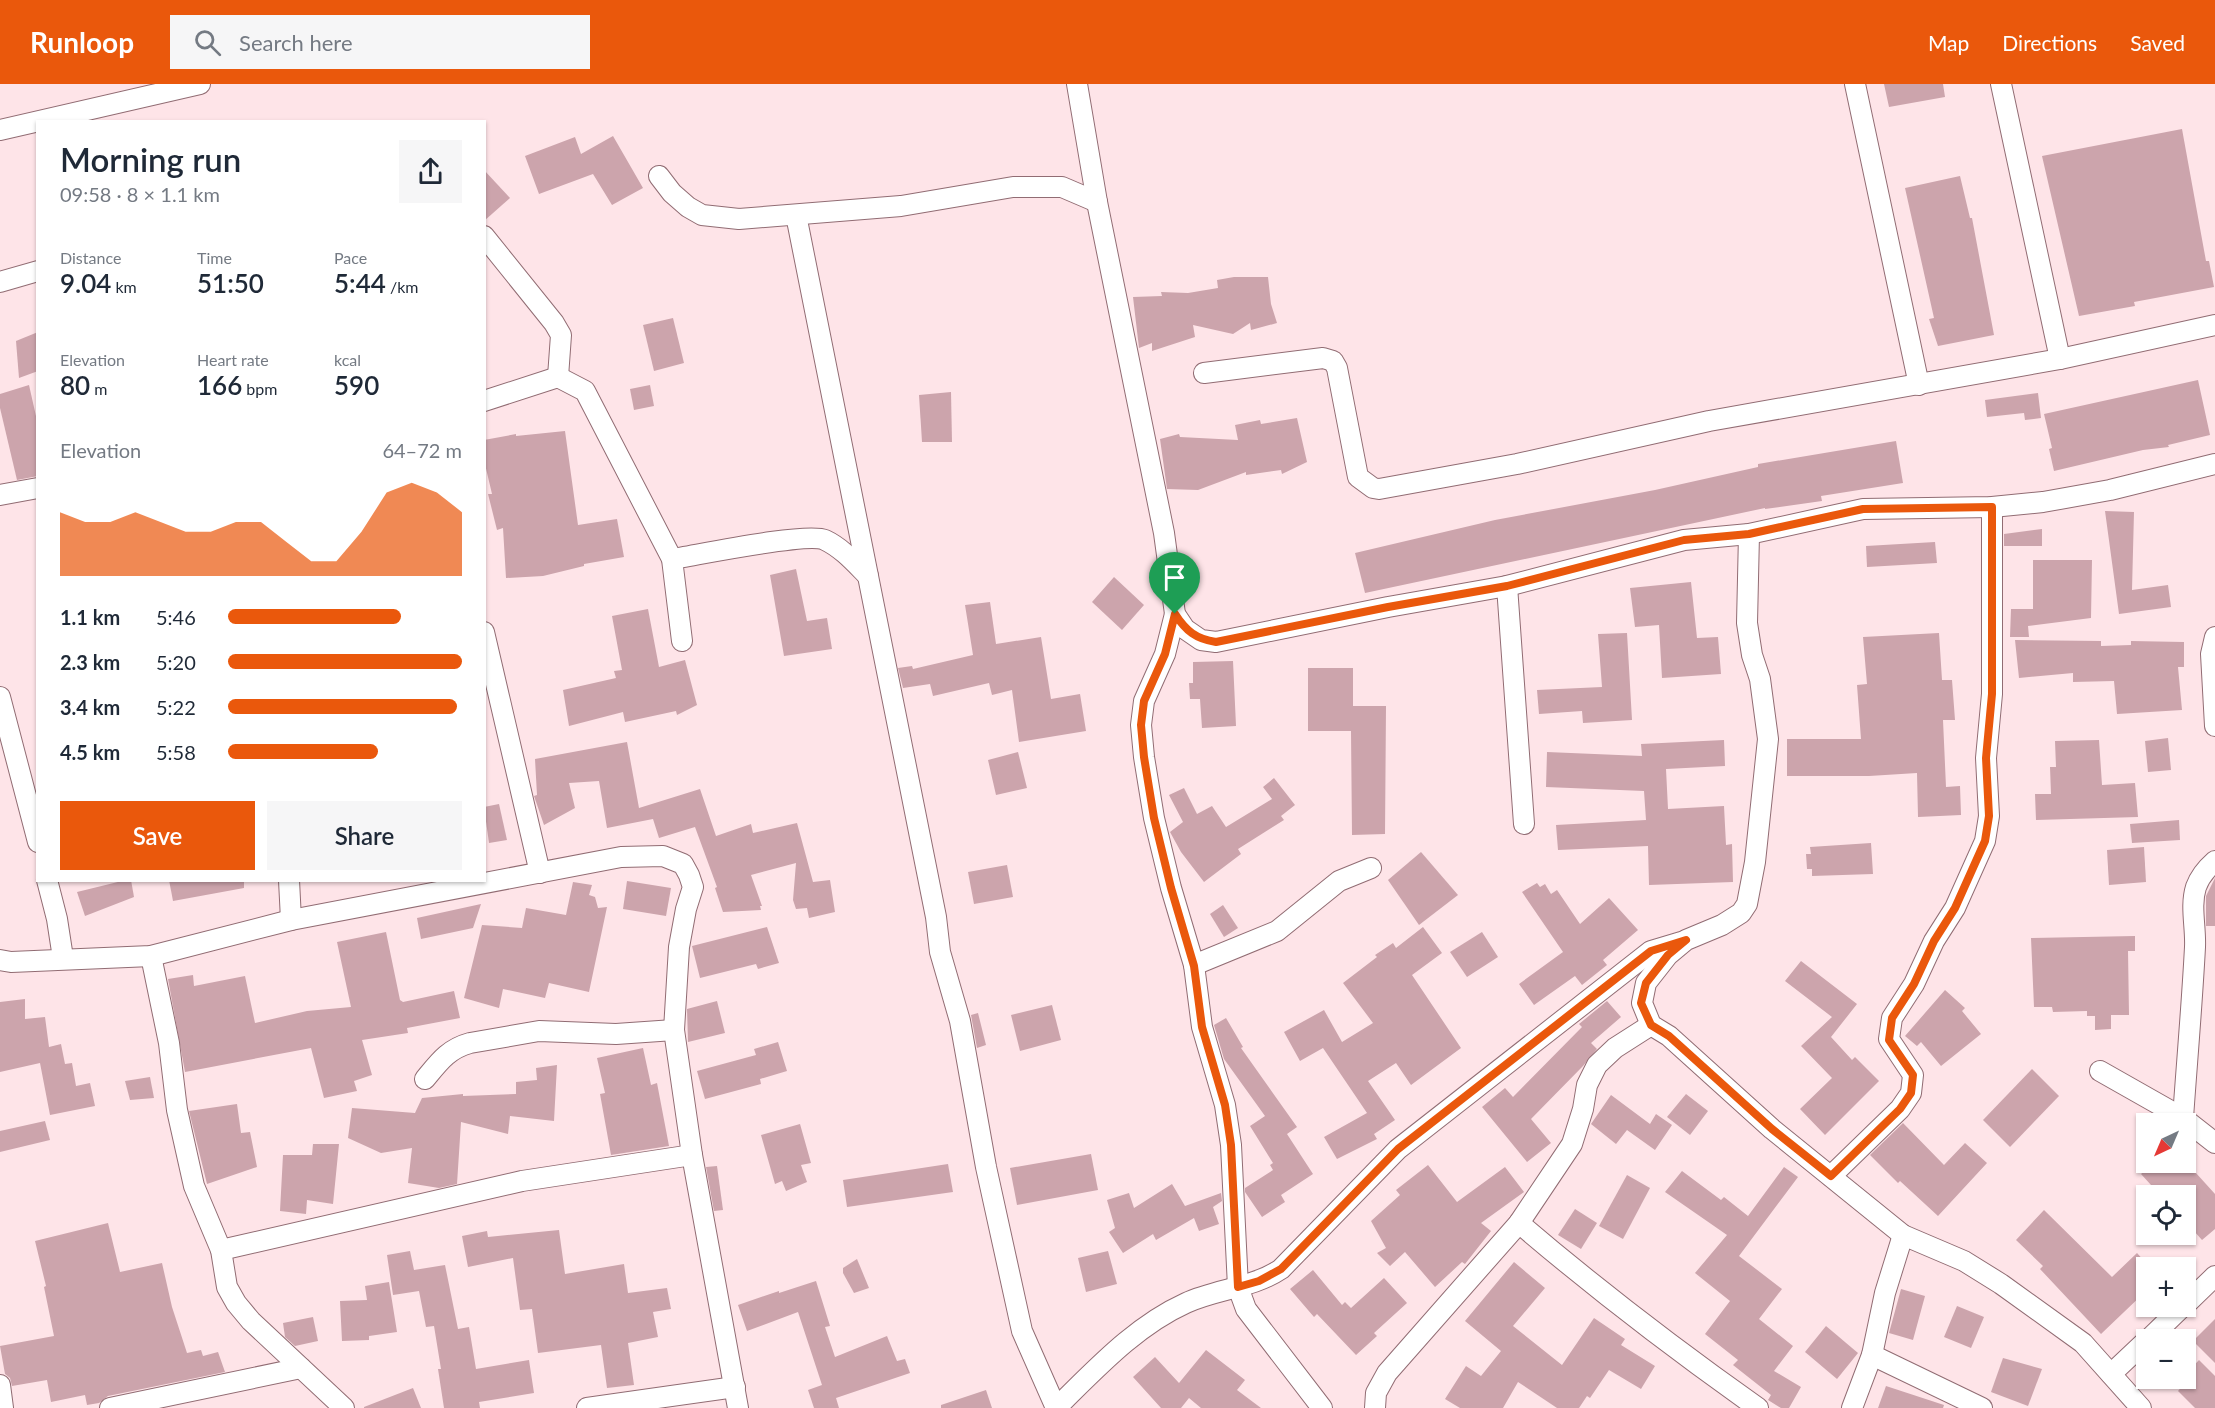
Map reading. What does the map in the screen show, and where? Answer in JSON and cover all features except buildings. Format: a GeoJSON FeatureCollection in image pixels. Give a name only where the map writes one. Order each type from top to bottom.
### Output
{"type":"FeatureCollection","features":[{"type":"Feature","properties":{"kind":"street"},"geometry":{"type":"LineString","coordinates":[[0,130],[129,92],[200,84]]}},
{"type":"Feature","properties":{"kind":"street"},"geometry":{"type":"LineString","coordinates":[[1077,84],[1097,202],[1164,533],[1175,614],[1165,654],[1144,701],[1141,725],[1154,818],[1171,888],[1194,966],[1202,1027],[1225,1105],[1231,1145],[1238,1287],[1246,1309],[1322,1408]]}},
{"type":"Feature","properties":{"kind":"street"},"geometry":{"type":"LineString","coordinates":[[1855,84],[1919,385]]}},
{"type":"Feature","properties":{"kind":"street"},"geometry":{"type":"LineString","coordinates":[[2001,84],[2060,359]]}},
{"type":"Feature","properties":{"kind":"street"},"geometry":{"type":"LineString","coordinates":[[659,176],[688,207],[702,215],[739,219],[900,206],[1013,187],[1062,188],[1097,202]]}},
{"type":"Feature","properties":{"kind":"street"},"geometry":{"type":"LineString","coordinates":[[796,215],[936,917],[940,952],[960,1021],[986,1167],[1023,1330],[1056,1408],[1106,1359],[1156,1320],[1183,1304],[1207,1294],[1259,1281],[1281,1269],[1398,1149],[1651,951],[1722,925],[1741,913],[1747,904],[1755,862],[1767,739],[1760,679],[1752,655],[1747,622],[1749,534]]}},
{"type":"Feature","properties":{"kind":"street"},"geometry":{"type":"LineString","coordinates":[[486,238],[554,323],[561,335],[558,377]]}},
{"type":"Feature","properties":{"kind":"street"},"geometry":{"type":"LineString","coordinates":[[0,282],[36,272]]}},
{"type":"Feature","properties":{"kind":"street"},"geometry":{"type":"LineString","coordinates":[[1204,373],[1323,358],[1333,360],[1337,368],[1359,477],[1372,488],[1379,489],[1517,464],[1709,421],[2060,359],[2215,325]]}},
{"type":"Feature","properties":{"kind":"street"},"geometry":{"type":"LineString","coordinates":[[486,400],[558,377],[585,391],[672,559],[682,641]]}},
{"type":"Feature","properties":{"kind":"street"},"geometry":{"type":"LineString","coordinates":[[1175,614],[1185,629],[1201,640],[1216,642],[1388,607],[1507,586],[1684,540],[1749,534],[1863,509],[1992,507],[2043,502],[2110,490],[2215,464]]}},
{"type":"Feature","properties":{"kind":"street"},"geometry":{"type":"LineString","coordinates":[[0,495],[36,488]]}},
{"type":"Feature","properties":{"kind":"street"},"geometry":{"type":"LineString","coordinates":[[1831,1176],[1900,1109],[1911,1093],[1913,1075],[1889,1040],[1892,1018],[1914,984],[1934,941],[1959,900],[1985,841],[1989,816],[1986,758],[1992,694],[1992,507]]}},
{"type":"Feature","properties":{"kind":"street"},"geometry":{"type":"LineString","coordinates":[[672,559],[786,540],[823,539],[845,553],[868,576]]}},
{"type":"Feature","properties":{"kind":"street"},"geometry":{"type":"LineString","coordinates":[[1507,586],[1524,825]]}},
{"type":"Feature","properties":{"kind":"street"},"geometry":{"type":"LineString","coordinates":[[2215,637],[2211,654],[2215,726]]}},
{"type":"Feature","properties":{"kind":"street"},"geometry":{"type":"LineString","coordinates":[[1165,654],[1201,640]]}},
{"type":"Feature","properties":{"kind":"street"},"geometry":{"type":"LineString","coordinates":[[486,641],[540,873]]}},
{"type":"Feature","properties":{"kind":"street"},"geometry":{"type":"LineString","coordinates":[[0,697],[36,834]]}},
{"type":"Feature","properties":{"kind":"street"},"geometry":{"type":"LineString","coordinates":[[0,960],[11,962],[63,958],[152,957],[291,920],[621,857],[663,856],[683,864],[693,887],[686,909],[680,947],[674,1030],[692,1155],[738,1408]]}},
{"type":"Feature","properties":{"kind":"street"},"geometry":{"type":"LineString","coordinates":[[2183,1113],[2193,990],[2196,887],[2204,872],[2215,861]]}},
{"type":"Feature","properties":{"kind":"street"},"geometry":{"type":"LineString","coordinates":[[1194,966],[1277,931],[1339,881],[1371,868]]}},
{"type":"Feature","properties":{"kind":"street"},"geometry":{"type":"LineString","coordinates":[[48,882],[57,919],[63,958]]}},
{"type":"Feature","properties":{"kind":"street"},"geometry":{"type":"LineString","coordinates":[[289,882],[291,920]]}},
{"type":"Feature","properties":{"kind":"street"},"geometry":{"type":"LineString","coordinates":[[1686,940],[1668,955],[1646,983],[1641,1003],[1651,1025],[1669,1036],[1720,1084],[1903,1235],[1964,1262],[2001,1284],[2083,1343],[2141,1408]]}},
{"type":"Feature","properties":{"kind":"street"},"geometry":{"type":"LineString","coordinates":[[152,957],[170,1043],[177,1110],[194,1186],[221,1250],[227,1287],[236,1303],[344,1408]]}},
{"type":"Feature","properties":{"kind":"street"},"geometry":{"type":"LineString","coordinates":[[1375,1408],[1376,1393],[1387,1373],[1519,1223],[1572,1144],[1583,1109],[1587,1085],[1597,1065],[1615,1048],[1651,1025]]}},
{"type":"Feature","properties":{"kind":"street"},"geometry":{"type":"LineString","coordinates":[[426,1079],[444,1055],[459,1046],[470,1043],[539,1032],[615,1034],[674,1030]]}},
{"type":"Feature","properties":{"kind":"street"},"geometry":{"type":"LineString","coordinates":[[2100,1071],[2174,1113]]}},
{"type":"Feature","properties":{"kind":"street"},"geometry":{"type":"LineString","coordinates":[[2196,1128],[2215,1143]]}},
{"type":"Feature","properties":{"kind":"street"},"geometry":{"type":"LineString","coordinates":[[221,1250],[522,1181],[692,1155]]}},
{"type":"Feature","properties":{"kind":"street"},"geometry":{"type":"LineString","coordinates":[[1519,1223],[1662,1337],[1758,1408]]}},
{"type":"Feature","properties":{"kind":"street"},"geometry":{"type":"LineString","coordinates":[[1852,1408],[1872,1354],[1885,1293],[1903,1235]]}},
{"type":"Feature","properties":{"kind":"street"},"geometry":{"type":"LineString","coordinates":[[2196,1294],[2215,1276]]}},
{"type":"Feature","properties":{"kind":"street"},"geometry":{"type":"LineString","coordinates":[[2159,1329],[2171,1317]]}},
{"type":"Feature","properties":{"kind":"street"},"geometry":{"type":"LineString","coordinates":[[2111,1374],[2136,1350]]}},
{"type":"Feature","properties":{"kind":"street"},"geometry":{"type":"LineString","coordinates":[[1872,1354],[1982,1408]]}},
{"type":"Feature","properties":{"kind":"street"},"geometry":{"type":"LineString","coordinates":[[116,1407],[301,1368]]}},
{"type":"Feature","properties":{"kind":"street"},"geometry":{"type":"LineString","coordinates":[[0,1385],[3,1408]]}},
{"type":"Feature","properties":{"kind":"street"},"geometry":{"type":"LineString","coordinates":[[587,1408],[735,1388]]}},
{"type":"Feature","properties":{"kind":"route"},"geometry":{"type":"LineString","coordinates":[[1992,507],[1992,694],[1986,758],[1989,816],[1985,841],[1967,885],[1934,941],[1914,984],[1892,1018],[1889,1040],[1913,1075],[1911,1093],[1900,1109],[1831,1176],[1772,1129],[1669,1036],[1651,1025],[1641,1003],[1646,983],[1668,955],[1686,940],[1651,951],[1398,1149],[1281,1269],[1259,1281],[1238,1287],[1231,1145],[1225,1105],[1202,1027],[1194,966],[1171,888],[1154,818],[1141,725],[1144,701],[1165,654],[1175,614],[1185,629],[1201,640],[1216,642],[1388,607],[1507,586],[1684,540],[1749,534],[1863,509],[1992,507]]}}]}
